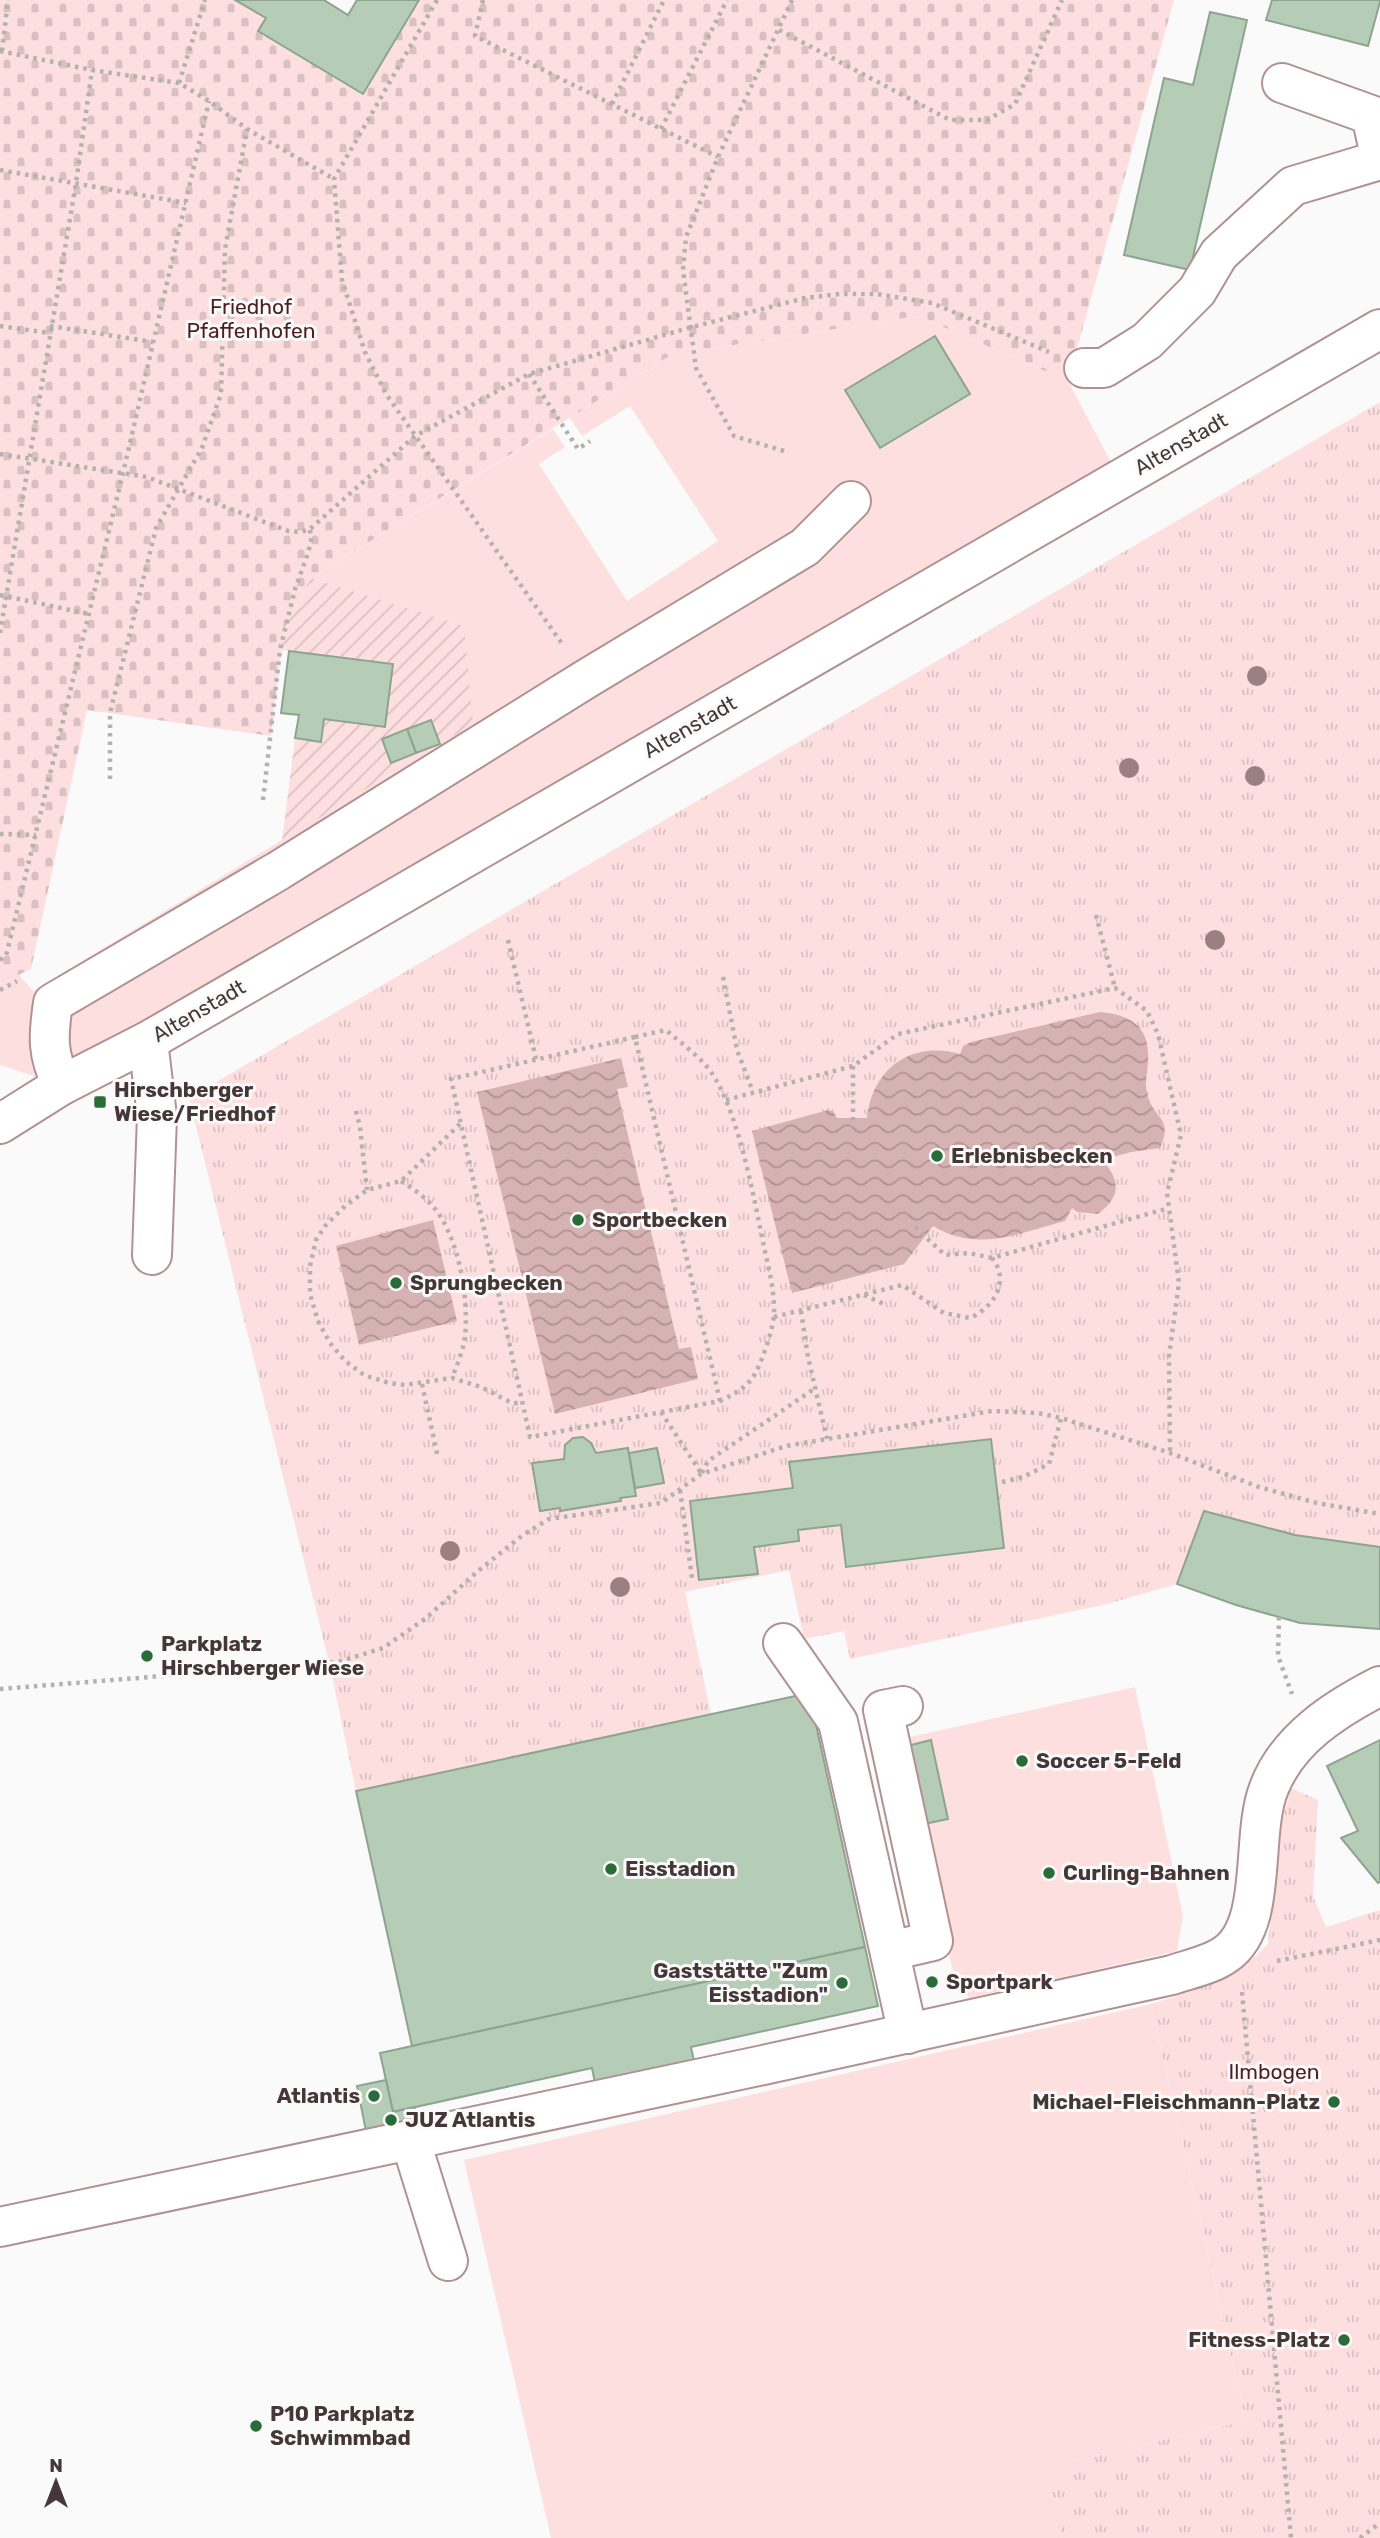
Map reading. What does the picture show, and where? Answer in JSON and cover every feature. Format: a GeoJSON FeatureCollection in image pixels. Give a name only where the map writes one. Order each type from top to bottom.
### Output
{"type":"FeatureCollection","features":[{"type":"Feature","properties":{"kind":"street"},"geometry":{"type":"LineString","coordinates":[[1084,368],[1104,368],[1147,341],[1197,291],[1219,254],[1293,186],[1380,157],[1371,115],[1282,83]]}},
{"type":"Feature","properties":{"kind":"street","name":"Altenstadt"},"geometry":{"type":"LineString","coordinates":[[0,1124],[62,1085],[148,1041],[1380,329]]}},
{"type":"Feature","properties":{"kind":"street"},"geometry":{"type":"LineString","coordinates":[[62,1085],[52,1066],[48,1040],[53,1003],[278,871],[586,678],[805,547],[852,501]]}},
{"type":"Feature","properties":{"kind":"street"},"geometry":{"type":"LineString","coordinates":[[148,1041],[157,1116],[152,1255]]}},
{"type":"Feature","properties":{"kind":"street"},"geometry":{"type":"LineString","coordinates":[[783,1643],[838,1722],[908,2034]]}},
{"type":"Feature","properties":{"kind":"street"},"geometry":{"type":"LineString","coordinates":[[0,2227],[411,2142],[1233,1961],[1237,1943],[1250,1920],[1255,1896],[1262,1810],[1269,1788],[1285,1758],[1307,1734],[1351,1701],[1380,1686]]}},
{"type":"Feature","properties":{"kind":"street"},"geometry":{"type":"LineString","coordinates":[[890,1951],[933,1941],[883,1710],[904,1706]]}},
{"type":"Feature","properties":{"kind":"street"},"geometry":{"type":"LineString","coordinates":[[411,2142],[448,2261]]}},
{"type":"Feature","properties":{"kind":"path"},"geometry":{"type":"LineString","coordinates":[[8,0],[1,51],[92,70],[179,83],[247,129],[334,179]]}},
{"type":"Feature","properties":{"kind":"path"},"geometry":{"type":"LineString","coordinates":[[179,83],[205,0]]}},
{"type":"Feature","properties":{"kind":"path"},"geometry":{"type":"LineString","coordinates":[[436,0],[334,179],[342,280],[365,352],[386,394],[586,678]]}},
{"type":"Feature","properties":{"kind":"path"},"geometry":{"type":"LineString","coordinates":[[612,104],[664,0]]}},
{"type":"Feature","properties":{"kind":"path"},"geometry":{"type":"LineString","coordinates":[[661,129],[727,0]]}},
{"type":"Feature","properties":{"kind":"path"},"geometry":{"type":"LineString","coordinates":[[784,451],[734,436],[696,368],[682,270],[686,237],[718,157],[792,0]]}},
{"type":"Feature","properties":{"kind":"path"},"geometry":{"type":"LineString","coordinates":[[778,30],[950,120],[987,120],[1015,104],[1062,0]]}},
{"type":"Feature","properties":{"kind":"path"},"geometry":{"type":"LineString","coordinates":[[481,1],[475,36],[718,157]]}},
{"type":"Feature","properties":{"kind":"path"},"geometry":{"type":"LineString","coordinates":[[0,633],[3,595],[76,183],[92,70]]}},
{"type":"Feature","properties":{"kind":"path"},"geometry":{"type":"LineString","coordinates":[[0,960],[6,956],[36,835],[209,101]]}},
{"type":"Feature","properties":{"kind":"path"},"geometry":{"type":"LineString","coordinates":[[110,779],[110,713],[156,528],[202,448],[221,394],[225,249],[247,129]]}},
{"type":"Feature","properties":{"kind":"path"},"geometry":{"type":"LineString","coordinates":[[0,170],[186,203]]}},
{"type":"Feature","properties":{"kind":"path"},"geometry":{"type":"LineString","coordinates":[[0,454],[147,477],[288,531],[301,532],[310,529],[415,436],[529,374],[805,298],[877,294],[932,303],[1084,368]]}},
{"type":"Feature","properties":{"kind":"path"},"geometry":{"type":"LineString","coordinates":[[0,326],[49,334]]}},
{"type":"Feature","properties":{"kind":"path"},"geometry":{"type":"LineString","coordinates":[[50,326],[153,342]]}},
{"type":"Feature","properties":{"kind":"path"},"geometry":{"type":"LineString","coordinates":[[529,374],[578,449],[590,441]]}},
{"type":"Feature","properties":{"kind":"path"},"geometry":{"type":"LineString","coordinates":[[263,800],[280,650],[295,589],[311,541],[310,529]]}},
{"type":"Feature","properties":{"kind":"path"},"geometry":{"type":"LineString","coordinates":[[3,595],[89,614]]}},
{"type":"Feature","properties":{"kind":"path"},"geometry":{"type":"LineString","coordinates":[[0,834],[36,835]]}},
{"type":"Feature","properties":{"kind":"path"},"geometry":{"type":"LineString","coordinates":[[1096,915],[1115,988],[1147,1011],[1158,1034],[1181,1135],[1169,1179],[1169,1208],[1179,1283],[1169,1356],[1170,1453]]}},
{"type":"Feature","properties":{"kind":"path"},"geometry":{"type":"LineString","coordinates":[[508,940],[536,1059]]}},
{"type":"Feature","properties":{"kind":"path"},"geometry":{"type":"LineString","coordinates":[[723,977],[737,1050],[753,1093]]}},
{"type":"Feature","properties":{"kind":"path"},"geometry":{"type":"LineString","coordinates":[[726,1100],[853,1066],[898,1034],[1115,988]]}},
{"type":"Feature","properties":{"kind":"path"},"geometry":{"type":"LineString","coordinates":[[666,1030],[699,1058],[714,1076],[726,1100],[759,1220],[773,1295],[774,1317],[753,1378],[739,1391],[720,1401],[530,1437],[451,1079],[635,1037],[666,1030]]}},
{"type":"Feature","properties":{"kind":"path"},"geometry":{"type":"LineString","coordinates":[[635,1037],[720,1401]]}},
{"type":"Feature","properties":{"kind":"path"},"geometry":{"type":"LineString","coordinates":[[853,1066],[853,1126]]}},
{"type":"Feature","properties":{"kind":"path"},"geometry":{"type":"LineString","coordinates":[[356,1111],[367,1190]]}},
{"type":"Feature","properties":{"kind":"path"},"geometry":{"type":"LineString","coordinates":[[461,1123],[401,1181],[367,1190],[345,1206],[325,1226],[316,1240],[310,1266],[310,1294],[318,1321],[330,1343],[345,1361],[364,1375],[389,1383],[422,1384],[452,1378],[481,1387],[512,1404],[523,1403]]}},
{"type":"Feature","properties":{"kind":"path"},"geometry":{"type":"LineString","coordinates":[[401,1181],[419,1192],[445,1224],[460,1264],[466,1312],[464,1338],[452,1378]]}},
{"type":"Feature","properties":{"kind":"path"},"geometry":{"type":"LineString","coordinates":[[915,1227],[945,1255],[970,1253],[992,1258],[1169,1208]]}},
{"type":"Feature","properties":{"kind":"path"},"geometry":{"type":"LineString","coordinates":[[774,1317],[902,1284],[944,1313],[970,1318],[989,1306],[995,1297],[1001,1274],[992,1258]]}},
{"type":"Feature","properties":{"kind":"path"},"geometry":{"type":"LineString","coordinates":[[863,1295],[886,1305]]}},
{"type":"Feature","properties":{"kind":"path"},"geometry":{"type":"LineString","coordinates":[[801,1311],[808,1357],[827,1439]]}},
{"type":"Feature","properties":{"kind":"path"},"geometry":{"type":"LineString","coordinates":[[422,1384],[438,1458]]}},
{"type":"Feature","properties":{"kind":"path"},"geometry":{"type":"LineString","coordinates":[[701,1474],[708,1461],[817,1388]]}},
{"type":"Feature","properties":{"kind":"path"},"geometry":{"type":"LineString","coordinates":[[0,1689],[338,1661],[383,1648],[425,1619],[514,1542],[549,1519],[661,1503],[701,1474],[786,1446],[992,1411],[1038,1413],[1061,1418],[1170,1453],[1259,1487],[1317,1503],[1380,1514]]}},
{"type":"Feature","properties":{"kind":"path"},"geometry":{"type":"LineString","coordinates":[[661,1412],[701,1474]]}},
{"type":"Feature","properties":{"kind":"path"},"geometry":{"type":"LineString","coordinates":[[1002,1482],[1023,1477],[1049,1464],[1061,1418]]}},
{"type":"Feature","properties":{"kind":"path"},"geometry":{"type":"LineString","coordinates":[[680,1490],[692,1578]]}},
{"type":"Feature","properties":{"kind":"path"},"geometry":{"type":"LineString","coordinates":[[1279,1617],[1278,1656],[1307,1734]]}},
{"type":"Feature","properties":{"kind":"path"},"geometry":{"type":"LineString","coordinates":[[1291,2538],[1233,1961],[1380,1940]]}},
{"type":"Feature","properties":{"kind":"path"},"geometry":{"type":"LineString","coordinates":[[1360,2538],[1380,2523]]}},
{"type":"Feature","properties":{"kind":"green space","name":"Friedhof Pfaffenhofen"},"geometry":{"type":"Polygon","coordinates":[[[0,0],[235,0],[266,18],[258,31],[363,93],[419,0],[1174,0],[1068,381],[918,316],[671,355],[311,578],[284,629],[271,736],[87,710],[31,969],[0,984],[0,0]]]}},
{"type":"Feature","properties":{"kind":"green space"},"geometry":{"type":"Polygon","coordinates":[[[918,316],[1068,381],[1120,479],[62,1085],[0,1065],[0,984],[19,975],[33,991],[394,772],[391,763],[440,744],[464,626],[311,578],[553,429],[565,447],[539,464],[627,601],[718,541],[630,406],[582,436],[570,418],[671,355],[918,316]]]}},
{"type":"Feature","properties":{"kind":"green space"},"geometry":{"type":"Polygon","coordinates":[[[1380,402],[1380,1629],[1300,1623],[1236,1605],[1177,1584],[1107,1604],[850,1659],[844,1631],[804,1639],[789,1570],[685,1592],[711,1714],[356,1791],[329,1662],[189,1098],[1380,402]]]}},
{"type":"Feature","properties":{"kind":"green space"},"geometry":{"type":"Polygon","coordinates":[[[311,578],[464,626],[473,724],[440,744],[431,720],[383,739],[395,771],[282,841],[295,738],[324,719],[385,727],[393,665],[280,650],[284,629],[311,578]]]}},
{"type":"Feature","properties":{"kind":"green space"},"geometry":{"type":"Polygon","coordinates":[[[1135,1687],[1183,1916],[1177,1951],[969,1998],[954,1975],[920,1825],[948,1818],[931,1740],[912,1744],[910,1737],[1135,1687]]]}},
{"type":"Feature","properties":{"kind":"green space","name":"Ilmbogen"},"geometry":{"type":"Polygon","coordinates":[[[1291,1788],[1318,1800],[1313,1896],[1326,1927],[1380,1910],[1380,2538],[1062,2538],[1045,2467],[1246,2421],[1151,2004],[1214,1982],[1243,1966],[1268,1944],[1278,1834],[1291,1788]]]}},
{"type":"Feature","properties":{"kind":"green space"},"geometry":{"type":"Polygon","coordinates":[[[1151,2004],[1246,2421],[1046,2467],[1062,2538],[551,2538],[464,2160],[1151,2004]]]}},
{"type":"Feature","properties":{"kind":"water","name":"Erlebnisbecken"},"geometry":{"type":"Polygon","coordinates":[[[1100,1012],[1127,1018],[1140,1028],[1144,1035],[1148,1054],[1147,1093],[1165,1130],[1160,1148],[1102,1160],[1113,1174],[1116,1188],[1106,1208],[1098,1214],[1077,1212],[1072,1208],[1065,1221],[998,1238],[966,1238],[933,1226],[904,1264],[792,1293],[752,1131],[828,1110],[833,1111],[837,1118],[867,1118],[877,1085],[897,1062],[910,1055],[926,1051],[960,1054],[963,1046],[971,1042],[1100,1012]]]}},
{"type":"Feature","properties":{"kind":"water","name":"Sportbecken"},"geometry":{"type":"Polygon","coordinates":[[[621,1058],[628,1087],[617,1089],[679,1349],[691,1347],[698,1379],[555,1414],[477,1092],[621,1058]]]}},
{"type":"Feature","properties":{"kind":"water","name":"Sprungbecken"},"geometry":{"type":"Polygon","coordinates":[[[433,1220],[457,1321],[359,1345],[336,1246],[433,1220]]]}},
{"type":"Feature","properties":{"kind":"building"},"geometry":{"type":"Polygon","coordinates":[[[235,0],[324,0],[348,15],[357,0],[419,0],[363,94],[258,31],[266,18],[235,0]]]}},
{"type":"Feature","properties":{"kind":"building"},"geometry":{"type":"Polygon","coordinates":[[[1272,0],[1380,2],[1368,46],[1266,20],[1272,0]]]}},
{"type":"Feature","properties":{"kind":"building"},"geometry":{"type":"Polygon","coordinates":[[[1210,12],[1247,20],[1190,270],[1124,255],[1164,78],[1193,85],[1210,12]]]}},
{"type":"Feature","properties":{"kind":"building"},"geometry":{"type":"Polygon","coordinates":[[[935,336],[970,394],[880,448],[845,390],[935,336]]]}},
{"type":"Feature","properties":{"kind":"building"},"geometry":{"type":"Polygon","coordinates":[[[289,651],[393,664],[385,727],[324,719],[321,742],[295,738],[299,715],[281,713],[289,651]]]}},
{"type":"Feature","properties":{"kind":"building"},"geometry":{"type":"Polygon","coordinates":[[[431,720],[440,744],[416,753],[407,729],[431,720]]]}},
{"type":"Feature","properties":{"kind":"building"},"geometry":{"type":"Polygon","coordinates":[[[407,729],[416,753],[391,763],[382,739],[407,729]]]}},
{"type":"Feature","properties":{"kind":"building"},"geometry":{"type":"Polygon","coordinates":[[[583,1437],[591,1443],[596,1453],[628,1448],[636,1496],[560,1511],[560,1508],[540,1511],[532,1463],[564,1459],[565,1445],[573,1438],[583,1437]]]}},
{"type":"Feature","properties":{"kind":"building"},"geometry":{"type":"Polygon","coordinates":[[[991,1439],[1004,1548],[846,1567],[841,1525],[798,1530],[799,1541],[754,1547],[758,1574],[699,1580],[690,1501],[793,1488],[789,1462],[991,1439]]]}},
{"type":"Feature","properties":{"kind":"building"},"geometry":{"type":"Polygon","coordinates":[[[657,1448],[664,1483],[635,1488],[629,1453],[657,1448]]]}},
{"type":"Feature","properties":{"kind":"building"},"geometry":{"type":"Polygon","coordinates":[[[1204,1511],[1295,1535],[1380,1547],[1380,1629],[1300,1623],[1236,1605],[1177,1584],[1204,1511]]]}},
{"type":"Feature","properties":{"kind":"building","name":"Eisstadion"},"geometry":{"type":"Polygon","coordinates":[[[809,1693],[865,1947],[412,2046],[356,1791],[809,1693]]]}},
{"type":"Feature","properties":{"kind":"building"},"geometry":{"type":"Polygon","coordinates":[[[931,1740],[948,1819],[924,1824],[907,1746],[931,1740]]]}},
{"type":"Feature","properties":{"kind":"building"},"geometry":{"type":"Polygon","coordinates":[[[1380,1740],[1378,1883],[1341,1838],[1358,1831],[1327,1766],[1380,1740]]]}},
{"type":"Feature","properties":{"kind":"building"},"geometry":{"type":"Polygon","coordinates":[[[865,1947],[878,2006],[691,2047],[694,2061],[595,2083],[592,2068],[393,2112],[380,2053],[865,1947]]]}},
{"type":"Feature","properties":{"kind":"building","name":"Atlantis"},"geometry":{"type":"Polygon","coordinates":[[[386,2080],[393,2112],[414,2107],[417,2120],[366,2131],[357,2086],[386,2080]]]}},
{"type":"Feature","properties":{"kind":"place","name":"Hirschberger Wiese/Friedhof"},"geometry":{"type":"Point","coordinates":[100,1102]}},
{"type":"Feature","properties":{"kind":"place","name":"Erlebnisbecken"},"geometry":{"type":"Point","coordinates":[937,1156]}},
{"type":"Feature","properties":{"kind":"place","name":"Sportbecken"},"geometry":{"type":"Point","coordinates":[578,1220]}},
{"type":"Feature","properties":{"kind":"place","name":"Sprungbecken"},"geometry":{"type":"Point","coordinates":[396,1283]}},
{"type":"Feature","properties":{"kind":"place","name":"Parkplatz Hirschberger Wiese"},"geometry":{"type":"Point","coordinates":[147,1656]}},
{"type":"Feature","properties":{"kind":"place","name":"Soccer 5-Feld"},"geometry":{"type":"Point","coordinates":[1022,1761]}},
{"type":"Feature","properties":{"kind":"place","name":"Eisstadion"},"geometry":{"type":"Point","coordinates":[611,1869]}},
{"type":"Feature","properties":{"kind":"place","name":"Curling-Bahnen"},"geometry":{"type":"Point","coordinates":[1049,1873]}},
{"type":"Feature","properties":{"kind":"place","name":"Sportpark"},"geometry":{"type":"Point","coordinates":[932,1982]}},
{"type":"Feature","properties":{"kind":"place","name":"Gaststätte \"Zum Eisstadion\""},"geometry":{"type":"Point","coordinates":[842,1983]}},
{"type":"Feature","properties":{"kind":"place","name":"Atlantis"},"geometry":{"type":"Point","coordinates":[374,2096]}},
{"type":"Feature","properties":{"kind":"place","name":"Michael-Fleischmann-Platz"},"geometry":{"type":"Point","coordinates":[1334,2102]}},
{"type":"Feature","properties":{"kind":"place","name":"JUZ Atlantis"},"geometry":{"type":"Point","coordinates":[391,2120]}},
{"type":"Feature","properties":{"kind":"place","name":"Fitness-Platz"},"geometry":{"type":"Point","coordinates":[1344,2340]}},
{"type":"Feature","properties":{"kind":"place","name":"P10 Parkplatz Schwimmbad"},"geometry":{"type":"Point","coordinates":[256,2426]}}]}
